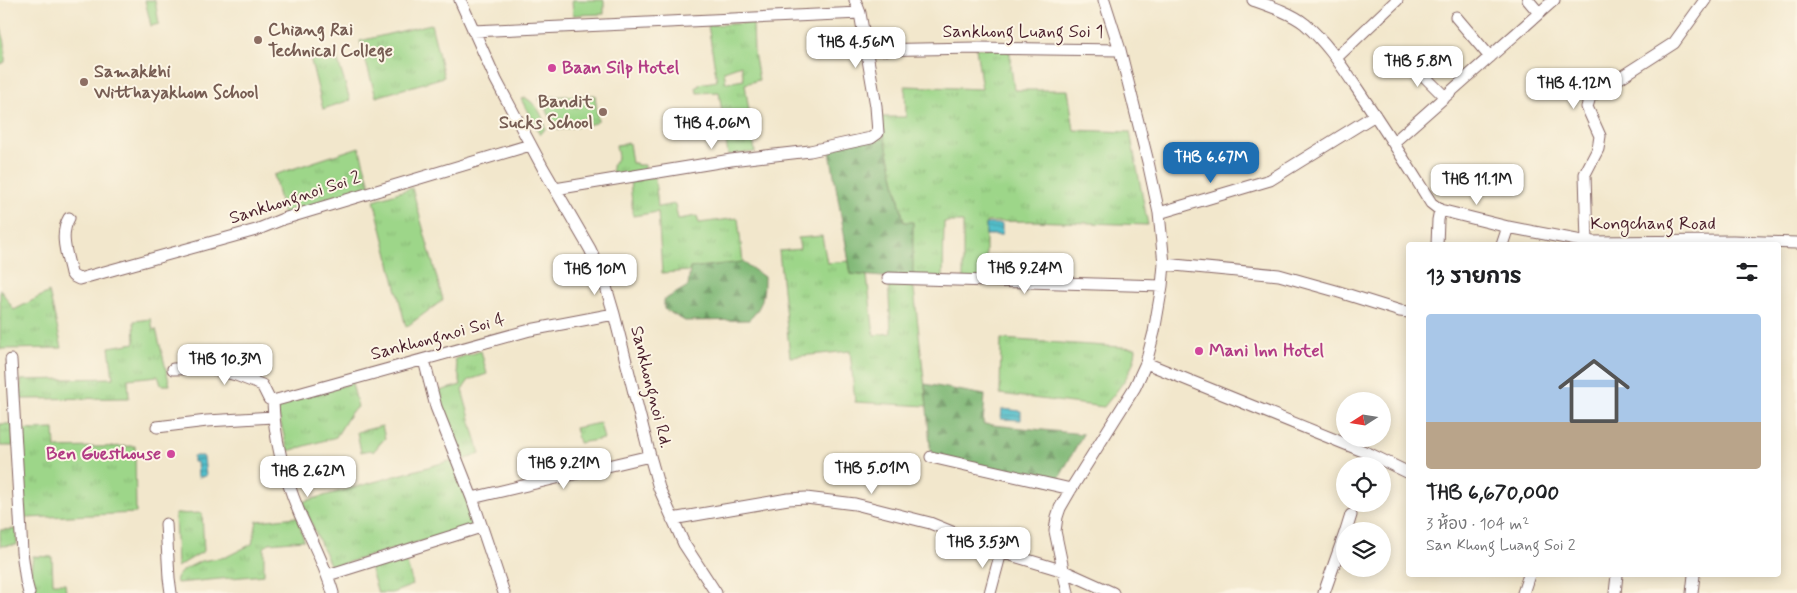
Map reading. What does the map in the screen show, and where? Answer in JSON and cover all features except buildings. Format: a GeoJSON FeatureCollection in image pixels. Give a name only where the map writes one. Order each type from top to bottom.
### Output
{"type":"FeatureCollection","features":[{"type":"Feature","properties":{"kind":"street","name":"Sankhongnoi Rd."},"geometry":{"type":"LineString","coordinates":[[460,0],[496,80],[603,277],[660,488],[684,544],[716,593]]}},
{"type":"Feature","properties":{"kind":"street"},"geometry":{"type":"LineString","coordinates":[[555,189],[731,160],[810,150],[871,138],[878,133],[876,106],[860,13],[855,0]]}},
{"type":"Feature","properties":{"kind":"street"},"geometry":{"type":"LineString","coordinates":[[1068,593],[1055,531],[1060,508],[1135,387],[1146,363],[1154,332],[1164,264],[1159,213],[1148,162],[1120,50],[1104,0]]}},
{"type":"Feature","properties":{"kind":"street"},"geometry":{"type":"LineString","coordinates":[[1253,0],[1273,7],[1301,22],[1336,58],[1394,142],[1431,203],[1440,210],[1437,242]]}},
{"type":"Feature","properties":{"kind":"street"},"geometry":{"type":"LineString","coordinates":[[1336,58],[1397,0]]}},
{"type":"Feature","properties":{"kind":"street"},"geometry":{"type":"LineString","coordinates":[[1528,0],[1539,13]]}},
{"type":"Feature","properties":{"kind":"street"},"geometry":{"type":"LineString","coordinates":[[1394,142],[1554,0]]}},
{"type":"Feature","properties":{"kind":"street"},"geometry":{"type":"LineString","coordinates":[[1587,242],[1585,174],[1598,149],[1600,136],[1587,107],[1590,97],[1674,43],[1705,0]]}},
{"type":"Feature","properties":{"kind":"street"},"geometry":{"type":"LineString","coordinates":[[473,31],[860,13]]}},
{"type":"Feature","properties":{"kind":"street"},"geometry":{"type":"LineString","coordinates":[[1456,17],[1490,57]]}},
{"type":"Feature","properties":{"kind":"street","name":"Sankhong Luang Soi 1"},"geometry":{"type":"LineString","coordinates":[[866,50],[976,48],[1120,50]]}},
{"type":"Feature","properties":{"kind":"street"},"geometry":{"type":"LineString","coordinates":[[1410,61],[1445,97]]}},
{"type":"Feature","properties":{"kind":"street"},"geometry":{"type":"LineString","coordinates":[[1159,213],[1270,180],[1375,115]]}},
{"type":"Feature","properties":{"kind":"street","name":"Sankhongnoi Soi 2"},"geometry":{"type":"LineString","coordinates":[[69,218],[65,226],[64,237],[71,273],[79,279],[256,230],[283,219],[530,145]]}},
{"type":"Feature","properties":{"kind":"street","name":"Kongchang Road"},"geometry":{"type":"LineString","coordinates":[[1440,210],[1508,227],[1587,242]]}},
{"type":"Feature","properties":{"kind":"street"},"geometry":{"type":"LineString","coordinates":[[1503,242],[1508,227]]}},
{"type":"Feature","properties":{"kind":"street","name":"Kongchang Road"},"geometry":{"type":"LineString","coordinates":[[1781,243],[1797,243]]}},
{"type":"Feature","properties":{"kind":"street"},"geometry":{"type":"LineString","coordinates":[[1164,264],[1278,275],[1336,290],[1400,312],[1406,312]]}},
{"type":"Feature","properties":{"kind":"street"},"geometry":{"type":"LineString","coordinates":[[888,278],[1162,286]]}},
{"type":"Feature","properties":{"kind":"street","name":"Sankhongnoi Soi 4"},"geometry":{"type":"LineString","coordinates":[[273,401],[530,330],[614,314]]}},
{"type":"Feature","properties":{"kind":"street"},"geometry":{"type":"LineString","coordinates":[[11,360],[22,552],[29,593]]}},
{"type":"Feature","properties":{"kind":"street"},"geometry":{"type":"LineString","coordinates":[[424,360],[436,407],[472,498],[504,593]]}},
{"type":"Feature","properties":{"kind":"street"},"geometry":{"type":"LineString","coordinates":[[1146,363],[1370,454],[1406,472]]}},
{"type":"Feature","properties":{"kind":"street"},"geometry":{"type":"LineString","coordinates":[[173,368],[210,368],[262,385],[268,399],[273,401],[275,433],[293,494],[328,575],[333,593]]}},
{"type":"Feature","properties":{"kind":"street"},"geometry":{"type":"LineString","coordinates":[[157,427],[207,421],[274,417]]}},
{"type":"Feature","properties":{"kind":"street"},"geometry":{"type":"LineString","coordinates":[[472,498],[650,456]]}},
{"type":"Feature","properties":{"kind":"street"},"geometry":{"type":"LineString","coordinates":[[931,457],[1071,489]]}},
{"type":"Feature","properties":{"kind":"street"},"geometry":{"type":"LineString","coordinates":[[672,518],[788,499],[806,498],[855,504],[930,523],[1002,552],[1064,571],[1113,593]]}},
{"type":"Feature","properties":{"kind":"street"},"geometry":{"type":"LineString","coordinates":[[1349,522],[1351,515]]}},
{"type":"Feature","properties":{"kind":"street"},"geometry":{"type":"LineString","coordinates":[[166,524],[169,578],[172,593]]}},
{"type":"Feature","properties":{"kind":"street"},"geometry":{"type":"LineString","coordinates":[[328,575],[481,527]]}},
{"type":"Feature","properties":{"kind":"street"},"geometry":{"type":"LineString","coordinates":[[990,593],[1002,552]]}},
{"type":"Feature","properties":{"kind":"street"},"geometry":{"type":"LineString","coordinates":[[1324,593],[1336,558]]}},
{"type":"Feature","properties":{"kind":"street"},"geometry":{"type":"LineString","coordinates":[[1523,593],[1528,577]]}},
{"type":"Feature","properties":{"kind":"street"},"geometry":{"type":"LineString","coordinates":[[1615,593],[1617,577]]}},
{"type":"Feature","properties":{"kind":"street"},"geometry":{"type":"LineString","coordinates":[[1692,593],[1694,577]]}},
{"type":"Feature","properties":{"kind":"green space"},"geometry":{"type":"Polygon","coordinates":[[[145,0],[155,0],[159,24],[151,26],[145,0]]]}},
{"type":"Feature","properties":{"kind":"green space"},"geometry":{"type":"Polygon","coordinates":[[[572,0],[604,0],[604,14],[573,15],[572,0]]]}},
{"type":"Feature","properties":{"kind":"green space"},"geometry":{"type":"Polygon","coordinates":[[[753,23],[754,52],[759,80],[745,84],[755,152],[728,155],[719,92],[697,93],[696,87],[699,84],[717,81],[708,25],[753,23]],[[741,65],[724,71],[726,83],[744,80],[741,65]]]}},
{"type":"Feature","properties":{"kind":"green space"},"geometry":{"type":"Polygon","coordinates":[[[0,24],[5,43],[5,62],[0,64],[0,24]]]}},
{"type":"Feature","properties":{"kind":"green space"},"geometry":{"type":"Polygon","coordinates":[[[431,24],[444,77],[376,97],[360,41],[431,24]]]}},
{"type":"Feature","properties":{"kind":"green space"},"geometry":{"type":"Polygon","coordinates":[[[976,48],[1009,49],[1014,90],[1068,90],[1074,130],[1130,132],[1148,225],[1030,221],[986,222],[986,281],[963,281],[963,222],[944,222],[943,280],[913,280],[927,406],[855,402],[850,351],[790,357],[779,251],[800,249],[798,238],[822,236],[827,263],[849,261],[851,274],[867,276],[874,335],[891,333],[888,278],[913,223],[904,222],[880,117],[906,117],[905,86],[982,89],[976,48]]]}},
{"type":"Feature","properties":{"kind":"green space"},"geometry":{"type":"Polygon","coordinates":[[[335,51],[350,100],[323,109],[310,57],[335,51]]]}},
{"type":"Feature","properties":{"kind":"green space"},"geometry":{"type":"Polygon","coordinates":[[[595,95],[598,121],[596,123],[558,130],[539,100],[540,97],[595,95]]]}},
{"type":"Feature","properties":{"kind":"green space"},"geometry":{"type":"Polygon","coordinates":[[[526,98],[537,107],[543,120],[545,129],[540,135],[521,99],[526,98]]]}},
{"type":"Feature","properties":{"kind":"green space"},"geometry":{"type":"Polygon","coordinates":[[[884,134],[904,222],[913,222],[913,280],[851,274],[829,146],[869,139],[884,134]]]}},
{"type":"Feature","properties":{"kind":"green space"},"geometry":{"type":"Polygon","coordinates":[[[629,143],[632,163],[645,165],[645,171],[613,177],[612,166],[618,157],[616,145],[629,143]]]}},
{"type":"Feature","properties":{"kind":"green space"},"geometry":{"type":"Polygon","coordinates":[[[359,147],[370,185],[366,191],[283,215],[274,175],[359,147]]]}},
{"type":"Feature","properties":{"kind":"green space"},"geometry":{"type":"Polygon","coordinates":[[[655,177],[658,207],[675,204],[678,219],[697,216],[699,223],[738,218],[743,262],[690,268],[690,271],[662,273],[658,212],[633,216],[630,180],[655,177]]]}},
{"type":"Feature","properties":{"kind":"green space"},"geometry":{"type":"Polygon","coordinates":[[[412,188],[443,300],[406,327],[374,200],[412,188]]]}},
{"type":"Feature","properties":{"kind":"green space"},"geometry":{"type":"Polygon","coordinates":[[[743,262],[764,277],[762,300],[749,320],[685,321],[664,309],[664,300],[688,286],[690,268],[743,262]]]}},
{"type":"Feature","properties":{"kind":"green space"},"geometry":{"type":"Polygon","coordinates":[[[0,289],[14,310],[49,292],[62,348],[0,349],[0,289]]]}},
{"type":"Feature","properties":{"kind":"green space"},"geometry":{"type":"Polygon","coordinates":[[[151,319],[153,330],[156,329],[170,385],[161,385],[158,376],[128,379],[129,398],[21,399],[21,380],[113,378],[109,347],[135,343],[134,321],[151,319]]]}},
{"type":"Feature","properties":{"kind":"green space"},"geometry":{"type":"Polygon","coordinates":[[[1001,339],[1136,348],[1133,364],[1129,372],[1104,407],[1000,394],[1001,339]]]}},
{"type":"Feature","properties":{"kind":"green space"},"geometry":{"type":"Polygon","coordinates":[[[481,351],[487,374],[469,380],[462,390],[480,454],[463,460],[436,392],[461,385],[455,359],[481,351]]]}},
{"type":"Feature","properties":{"kind":"green space"},"geometry":{"type":"Polygon","coordinates":[[[352,383],[358,407],[352,411],[336,437],[288,451],[276,405],[352,383]]]}},
{"type":"Feature","properties":{"kind":"green space"},"geometry":{"type":"Polygon","coordinates":[[[925,384],[985,395],[983,424],[1083,434],[1055,486],[931,457],[925,384]]]}},
{"type":"Feature","properties":{"kind":"green space"},"geometry":{"type":"Polygon","coordinates":[[[600,423],[604,439],[579,443],[575,428],[600,423]]]}},
{"type":"Feature","properties":{"kind":"green space"},"geometry":{"type":"Polygon","coordinates":[[[0,424],[12,424],[13,446],[0,446],[0,424]]]}},
{"type":"Feature","properties":{"kind":"green space"},"geometry":{"type":"Polygon","coordinates":[[[382,426],[385,438],[373,452],[371,450],[361,452],[357,432],[382,426]]]}},
{"type":"Feature","properties":{"kind":"green space"},"geometry":{"type":"Polygon","coordinates":[[[54,429],[55,448],[135,446],[136,513],[25,518],[23,430],[54,429]]]}},
{"type":"Feature","properties":{"kind":"green space"},"geometry":{"type":"Polygon","coordinates":[[[453,460],[476,524],[331,567],[302,502],[453,460]]]}},
{"type":"Feature","properties":{"kind":"green space"},"geometry":{"type":"Polygon","coordinates":[[[202,513],[204,551],[177,567],[175,514],[202,513]]]}},
{"type":"Feature","properties":{"kind":"green space"},"geometry":{"type":"Polygon","coordinates":[[[297,517],[304,540],[269,543],[264,548],[264,575],[177,583],[176,578],[183,570],[201,561],[226,557],[252,544],[257,521],[297,517]]]}},
{"type":"Feature","properties":{"kind":"green space"},"geometry":{"type":"Polygon","coordinates":[[[17,529],[17,545],[0,546],[0,530],[17,529]]]}},
{"type":"Feature","properties":{"kind":"green space"},"geometry":{"type":"Polygon","coordinates":[[[33,556],[52,557],[53,583],[65,583],[66,593],[32,593],[29,583],[33,556]]]}},
{"type":"Feature","properties":{"kind":"green space"},"geometry":{"type":"Polygon","coordinates":[[[405,556],[413,585],[392,593],[378,593],[370,567],[405,556]]]}},
{"type":"Feature","properties":{"kind":"water"},"geometry":{"type":"Polygon","coordinates":[[[986,224],[1002,224],[1002,235],[986,235],[986,224]]]}},
{"type":"Feature","properties":{"kind":"water"},"geometry":{"type":"Polygon","coordinates":[[[1002,409],[1021,411],[1021,420],[1001,419],[1002,409]]]}},
{"type":"Feature","properties":{"kind":"water"},"geometry":{"type":"Polygon","coordinates":[[[193,456],[203,456],[206,476],[198,477],[197,462],[193,462],[193,456]]]}},
{"type":"Feature","properties":{"kind":"place","name":"Chiang Rai Technical College"},"geometry":{"type":"Point","coordinates":[258,40]}},
{"type":"Feature","properties":{"kind":"place","name":"Baan Silp Hotel"},"geometry":{"type":"Point","coordinates":[552,68]}},
{"type":"Feature","properties":{"kind":"place","name":"Samakkhi Witthayakhom School"},"geometry":{"type":"Point","coordinates":[84,82]}},
{"type":"Feature","properties":{"kind":"place","name":"Bandit Sucks School"},"geometry":{"type":"Point","coordinates":[603,112]}},
{"type":"Feature","properties":{"kind":"place","name":"Mani Inn Hotel"},"geometry":{"type":"Point","coordinates":[1199,351]}},
{"type":"Feature","properties":{"kind":"place","name":"Ben Guesthouse"},"geometry":{"type":"Point","coordinates":[171,454]}}]}
